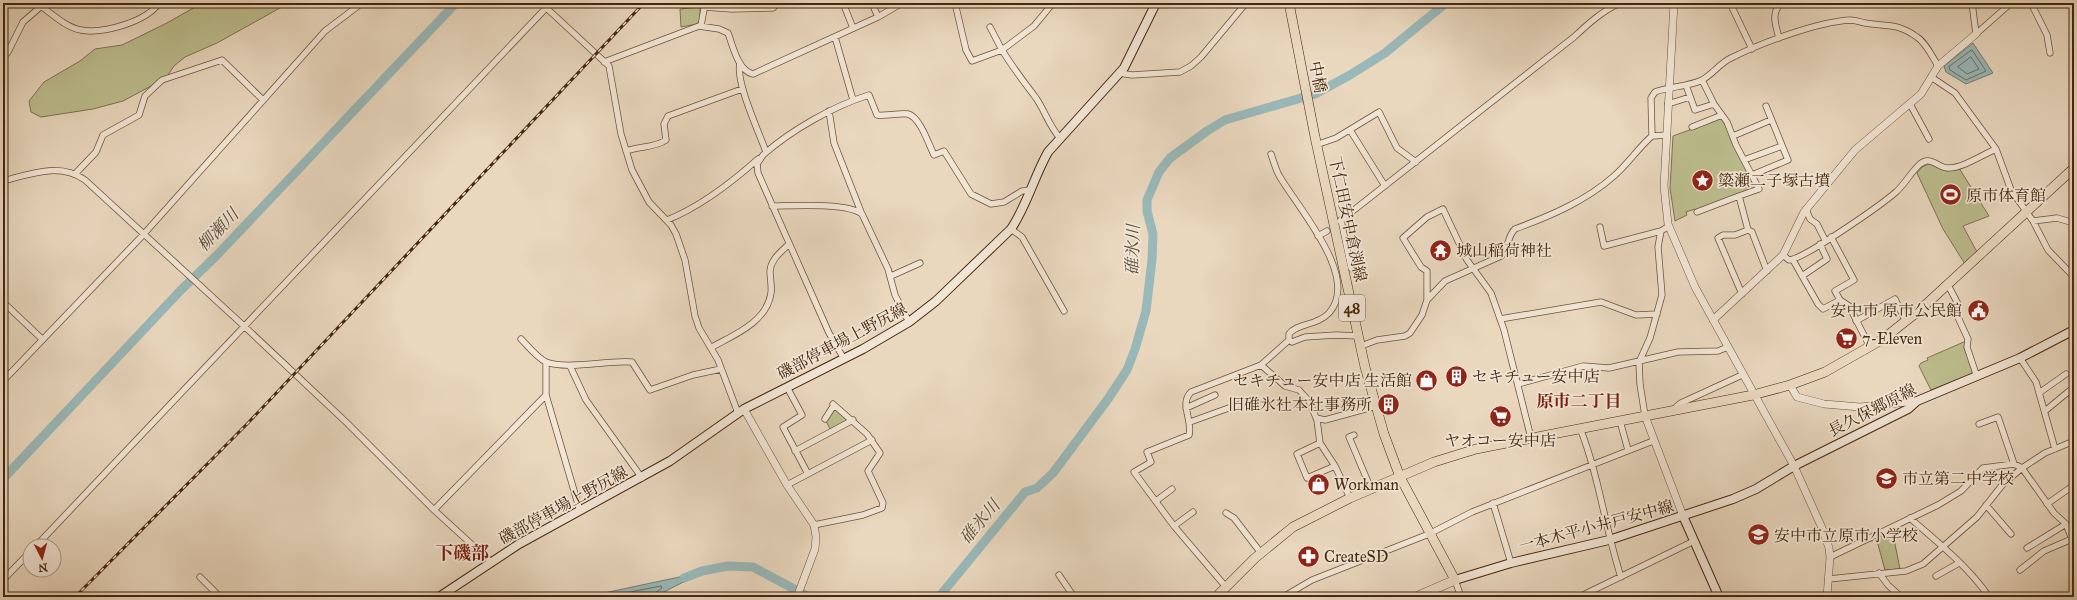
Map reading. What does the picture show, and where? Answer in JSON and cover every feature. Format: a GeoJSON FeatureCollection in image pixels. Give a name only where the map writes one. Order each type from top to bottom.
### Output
{"type":"FeatureCollection","features":[{"type":"Feature","properties":{"kind":"main road","name":"磯部停車場上野尻線"},"geometry":{"type":"LineString","coordinates":[[439,597],[519,544],[642,478],[670,461],[741,411],[844,359],[909,322],[936,302],[1011,229],[1048,152],[1119,73],[1130,57],[1156,3]]}},
{"type":"Feature","properties":{"kind":"main road","name":"中橋"},"geometry":{"type":"LineString","coordinates":[[1289,3],[1316,141]]}},
{"type":"Feature","properties":{"kind":"main road","name":"下仁田安中倉渕線"},"geometry":{"type":"LineString","coordinates":[[1316,141],[1358,336],[1376,406],[1400,477],[1429,534],[1455,580]]}},
{"type":"Feature","properties":{"kind":"main road"},"geometry":{"type":"LineString","coordinates":[[1216,597],[1261,553],[1293,527],[1350,498],[1455,454],[1580,428],[1754,395],[1790,386],[1824,372],[1870,348],[1906,322],[2074,168]]}},
{"type":"Feature","properties":{"kind":"main road","name":"長久保郷原線"},"geometry":{"type":"LineString","coordinates":[[1683,516],[1756,489],[1794,466],[1908,409],[1917,402],[2020,358],[2074,330]]}},
{"type":"Feature","properties":{"kind":"main road","name":"一本木平小井戸安中線"},"geometry":{"type":"LineString","coordinates":[[1455,580],[1511,563],[1609,540],[1683,516],[1719,597]]}},
{"type":"Feature","properties":{"kind":"main road"},"geometry":{"type":"LineString","coordinates":[[1416,597],[1455,580]]}},
{"type":"Feature","properties":{"kind":"street"},"geometry":{"type":"LineString","coordinates":[[3,57],[8,52],[22,22],[43,4],[56,17],[80,30],[126,25],[148,13],[159,3]]}},
{"type":"Feature","properties":{"kind":"street"},"geometry":{"type":"LineString","coordinates":[[3,381],[142,235],[325,31],[362,3]]}},
{"type":"Feature","properties":{"kind":"street"},"geometry":{"type":"LineString","coordinates":[[701,26],[705,5],[732,9],[773,8],[778,3]]}},
{"type":"Feature","properties":{"kind":"street"},"geometry":{"type":"LineString","coordinates":[[843,3],[853,28]]}},
{"type":"Feature","properties":{"kind":"street"},"geometry":{"type":"LineString","coordinates":[[872,3],[878,17]]}},
{"type":"Feature","properties":{"kind":"street"},"geometry":{"type":"LineString","coordinates":[[604,62],[701,26],[719,29],[728,33],[740,63],[747,73],[759,72],[878,17],[902,3]]}},
{"type":"Feature","properties":{"kind":"street"},"geometry":{"type":"LineString","coordinates":[[955,3],[966,50],[972,61],[1002,50],[1034,26],[1053,3]]}},
{"type":"Feature","properties":{"kind":"street"},"geometry":{"type":"LineString","coordinates":[[1119,73],[1132,75],[1180,72],[1191,66],[1246,3]]}},
{"type":"Feature","properties":{"kind":"street"},"geometry":{"type":"LineString","coordinates":[[1352,271],[1350,268],[1340,221],[1574,37],[1587,25],[1609,8],[1620,3]]}},
{"type":"Feature","properties":{"kind":"street"},"geometry":{"type":"LineString","coordinates":[[1674,3],[1664,186],[1669,226],[1690,275],[1742,374],[1794,466],[1822,528],[1829,548],[1830,557],[1827,597]]}},
{"type":"Feature","properties":{"kind":"street"},"geometry":{"type":"LineString","coordinates":[[1730,3],[1752,49]]}},
{"type":"Feature","properties":{"kind":"street"},"geometry":{"type":"LineString","coordinates":[[1779,38],[1774,14],[1776,8],[1782,3]]}},
{"type":"Feature","properties":{"kind":"street"},"geometry":{"type":"LineString","coordinates":[[1972,3],[1976,34]]}},
{"type":"Feature","properties":{"kind":"street"},"geometry":{"type":"LineString","coordinates":[[1713,320],[1767,271],[1782,255],[1794,228],[1806,209],[1855,150],[1921,94],[1938,66],[2011,3]]}},
{"type":"Feature","properties":{"kind":"street"},"geometry":{"type":"LineString","coordinates":[[2031,3],[2048,35],[2050,53]]}},
{"type":"Feature","properties":{"kind":"street"},"geometry":{"type":"LineString","coordinates":[[44,538],[546,5],[609,66],[621,134],[632,170],[649,202],[667,220],[676,234],[684,260],[698,328],[712,347],[741,411],[814,525],[816,537],[815,549],[797,597]]}},
{"type":"Feature","properties":{"kind":"street"},"geometry":{"type":"LineString","coordinates":[[1652,136],[1651,98],[1655,92],[1702,80],[1719,65],[1752,49],[1779,38],[1823,24],[1852,20],[1866,23],[1892,24],[1903,28],[1918,38],[1929,51],[1938,66]]}},
{"type":"Feature","properties":{"kind":"street"},"geometry":{"type":"LineString","coordinates":[[990,27],[1018,77],[1036,98],[1054,131],[1060,138]]}},
{"type":"Feature","properties":{"kind":"street"},"geometry":{"type":"LineString","coordinates":[[835,37],[853,100]]}},
{"type":"Feature","properties":{"kind":"street"},"geometry":{"type":"LineString","coordinates":[[76,173],[96,152],[103,135],[139,115],[145,96],[162,80],[222,60],[263,100]]}},
{"type":"Feature","properties":{"kind":"street"},"geometry":{"type":"LineString","coordinates":[[740,63],[738,71],[742,89],[766,152]]}},
{"type":"Feature","properties":{"kind":"street"},"geometry":{"type":"LineString","coordinates":[[1931,76],[1955,93],[1996,149],[2011,190],[2033,221],[2048,250],[2074,277]]}},
{"type":"Feature","properties":{"kind":"street"},"geometry":{"type":"LineString","coordinates":[[1697,212],[1759,189],[1727,122],[1714,104],[1702,80]]}},
{"type":"Feature","properties":{"kind":"street"},"geometry":{"type":"LineString","coordinates":[[1687,88],[1696,110],[1714,104]]}},
{"type":"Feature","properties":{"kind":"street"},"geometry":{"type":"LineString","coordinates":[[626,151],[637,147],[659,145],[666,140],[664,124],[668,116],[742,89]]}},
{"type":"Feature","properties":{"kind":"street"},"geometry":{"type":"LineString","coordinates":[[667,220],[687,212],[740,175],[766,152],[829,111],[853,100],[869,96],[877,115],[910,115],[923,129],[934,155],[944,151],[971,194],[991,204],[1004,202],[1022,191],[1030,190]]}},
{"type":"Feature","properties":{"kind":"street"},"geometry":{"type":"LineString","coordinates":[[1668,104],[1690,97]]}},
{"type":"Feature","properties":{"kind":"street"},"geometry":{"type":"LineString","coordinates":[[1910,104],[1929,139]]}},
{"type":"Feature","properties":{"kind":"street"},"geometry":{"type":"LineString","coordinates":[[1752,175],[1788,160],[1766,106]]}},
{"type":"Feature","properties":{"kind":"street"},"geometry":{"type":"LineString","coordinates":[[829,111],[834,143],[862,214],[891,276],[895,295],[909,322]]}},
{"type":"Feature","properties":{"kind":"street"},"geometry":{"type":"LineString","coordinates":[[1316,141],[1336,138],[1379,112],[1397,148],[1416,162]]}},
{"type":"Feature","properties":{"kind":"street"},"geometry":{"type":"LineString","coordinates":[[1692,127],[1722,115]]}},
{"type":"Feature","properties":{"kind":"street"},"geometry":{"type":"LineString","coordinates":[[1733,136],[1771,120]]}},
{"type":"Feature","properties":{"kind":"street"},"geometry":{"type":"LineString","coordinates":[[1350,130],[1385,186]]}},
{"type":"Feature","properties":{"kind":"street"},"geometry":{"type":"LineString","coordinates":[[1427,300],[1450,278],[1474,269],[1504,253],[1510,233],[1516,229],[1557,213],[1604,184],[1614,176],[1652,136],[1667,135]]}},
{"type":"Feature","properties":{"kind":"street"},"geometry":{"type":"LineString","coordinates":[[1744,160],[1782,146]]}},
{"type":"Feature","properties":{"kind":"street"},"geometry":{"type":"LineString","coordinates":[[1782,255],[1789,260],[1793,260],[1831,237],[1897,191],[1921,164],[1927,161],[1934,162],[1946,168],[1955,167],[1996,149]]}},
{"type":"Feature","properties":{"kind":"street"},"geometry":{"type":"LineString","coordinates":[[1226,587],[1174,526],[1134,472],[1152,462],[1147,452],[1171,441],[1190,435],[1191,429],[1186,408],[1186,397],[1191,392],[1261,365],[1289,340],[1289,334],[1293,329],[1317,323],[1329,313],[1336,302],[1338,274],[1330,254],[1279,176],[1271,154]]}},
{"type":"Feature","properties":{"kind":"street"},"geometry":{"type":"LineString","coordinates":[[760,158],[757,164],[758,173],[829,333],[844,359]]}},
{"type":"Feature","properties":{"kind":"street"},"geometry":{"type":"LineString","coordinates":[[3,181],[48,170],[76,173],[85,180],[142,235],[244,326],[346,422],[434,510],[491,562]]}},
{"type":"Feature","properties":{"kind":"street"},"geometry":{"type":"LineString","coordinates":[[1739,196],[1748,230],[1752,232],[1767,271]]}},
{"type":"Feature","properties":{"kind":"street"},"geometry":{"type":"LineString","coordinates":[[772,206],[833,207],[856,210],[862,214]]}},
{"type":"Feature","properties":{"kind":"street"},"geometry":{"type":"LineString","coordinates":[[1361,346],[1377,340],[1405,336],[1410,333],[1422,315],[1427,300],[1427,270],[1421,267],[1403,238],[1427,217],[1443,209],[1467,260],[1491,293],[1500,319],[1518,384],[1531,438]]}},
{"type":"Feature","properties":{"kind":"street"},"geometry":{"type":"LineString","coordinates":[[1806,209],[1810,219],[1817,224],[1826,240]]}},
{"type":"Feature","properties":{"kind":"street"},"geometry":{"type":"LineString","coordinates":[[2033,221],[2057,218],[2074,223]]}},
{"type":"Feature","properties":{"kind":"street"},"geometry":{"type":"LineString","coordinates":[[1600,227],[1604,246],[1662,231],[1669,226]]}},
{"type":"Feature","properties":{"kind":"street"},"geometry":{"type":"LineString","coordinates":[[1011,229],[1022,237],[1064,310]]}},
{"type":"Feature","properties":{"kind":"street"},"geometry":{"type":"LineString","coordinates":[[1318,236],[1327,230]]}},
{"type":"Feature","properties":{"kind":"street"},"geometry":{"type":"LineString","coordinates":[[1742,294],[1718,238],[1735,235],[1748,230]]}},
{"type":"Feature","properties":{"kind":"street"},"geometry":{"type":"LineString","coordinates":[[1662,231],[1658,247],[1662,295],[1650,338],[1639,362],[1640,388],[1645,416],[1653,441],[1683,516]]}},
{"type":"Feature","properties":{"kind":"street"},"geometry":{"type":"LineString","coordinates":[[1831,237],[1854,280],[1835,291],[1840,300],[1849,306],[1870,348]]}},
{"type":"Feature","properties":{"kind":"street"},"geometry":{"type":"LineString","coordinates":[[712,347],[744,330],[760,316],[766,307],[771,294],[772,265],[776,256],[789,244]]}},
{"type":"Feature","properties":{"kind":"street"},"geometry":{"type":"LineString","coordinates":[[1802,276],[1827,259],[1820,244]]}},
{"type":"Feature","properties":{"kind":"street"},"geometry":{"type":"LineString","coordinates":[[1793,260],[1818,304],[1823,308],[1840,300]]}},
{"type":"Feature","properties":{"kind":"street"},"geometry":{"type":"LineString","coordinates":[[891,276],[920,263]]}},
{"type":"Feature","properties":{"kind":"street"},"geometry":{"type":"LineString","coordinates":[[1948,285],[1958,304],[1956,313],[1968,339],[1967,347],[1977,376]]}},
{"type":"Feature","properties":{"kind":"street"},"geometry":{"type":"LineString","coordinates":[[1856,321],[1895,299],[1906,322]]}},
{"type":"Feature","properties":{"kind":"street"},"geometry":{"type":"LineString","coordinates":[[3,302],[42,339]]}},
{"type":"Feature","properties":{"kind":"street"},"geometry":{"type":"LineString","coordinates":[[1500,319],[1601,302],[1636,314],[1657,314]]}},
{"type":"Feature","properties":{"kind":"street"},"geometry":{"type":"LineString","coordinates":[[1289,340],[1292,342],[1305,337],[1336,335],[1358,336]]}},
{"type":"Feature","properties":{"kind":"street"},"geometry":{"type":"LineString","coordinates":[[521,339],[546,362],[570,366],[617,361],[632,362],[650,390],[694,375],[721,369]]}},
{"type":"Feature","properties":{"kind":"street"},"geometry":{"type":"LineString","coordinates":[[1518,384],[1583,366],[1609,368],[1678,352],[1718,350],[1728,347]]}},
{"type":"Feature","properties":{"kind":"street"},"geometry":{"type":"LineString","coordinates":[[2020,358],[2036,382],[2055,448]]}},
{"type":"Feature","properties":{"kind":"street"},"geometry":{"type":"LineString","coordinates":[[546,362],[546,395],[580,511]]}},
{"type":"Feature","properties":{"kind":"street"},"geometry":{"type":"LineString","coordinates":[[1261,365],[1285,386],[1299,390],[1309,401],[1316,418],[1320,443],[1335,466],[1350,498]]}},
{"type":"Feature","properties":{"kind":"street"},"geometry":{"type":"LineString","coordinates":[[570,366],[586,400],[642,478]]}},
{"type":"Feature","properties":{"kind":"street"},"geometry":{"type":"LineString","coordinates":[[1676,410],[1676,407],[1681,403],[1742,374]]}},
{"type":"Feature","properties":{"kind":"street"},"geometry":{"type":"LineString","coordinates":[[2039,393],[2066,374]]}},
{"type":"Feature","properties":{"kind":"street"},"geometry":{"type":"LineString","coordinates":[[1790,386],[1797,397],[1824,404],[1860,407],[1917,402]]}},
{"type":"Feature","properties":{"kind":"street"},"geometry":{"type":"LineString","coordinates":[[786,387],[802,415],[783,427],[808,474]]}},
{"type":"Feature","properties":{"kind":"street"},"geometry":{"type":"LineString","coordinates":[[2045,411],[2074,387]]}},
{"type":"Feature","properties":{"kind":"street"},"geometry":{"type":"LineString","coordinates":[[434,510],[546,395]]}},
{"type":"Feature","properties":{"kind":"street"},"geometry":{"type":"LineString","coordinates":[[1186,408],[1215,395]]}},
{"type":"Feature","properties":{"kind":"street"},"geometry":{"type":"LineString","coordinates":[[1190,422],[1248,401]]}},
{"type":"Feature","properties":{"kind":"street"},"geometry":{"type":"LineString","coordinates":[[814,525],[863,515],[882,508],[883,503],[868,471],[880,453],[872,440],[853,420],[833,404],[825,419]]}},
{"type":"Feature","properties":{"kind":"street"},"geometry":{"type":"LineString","coordinates":[[1316,418],[1325,420],[1376,406]]}},
{"type":"Feature","properties":{"kind":"street"},"geometry":{"type":"LineString","coordinates":[[1979,424],[1998,417],[2014,464]]}},
{"type":"Feature","properties":{"kind":"street"},"geometry":{"type":"LineString","coordinates":[[795,451],[853,420]]}},
{"type":"Feature","properties":{"kind":"street"},"geometry":{"type":"LineString","coordinates":[[1620,421],[1628,450]]}},
{"type":"Feature","properties":{"kind":"street"},"geometry":{"type":"LineString","coordinates":[[1580,428],[1592,464],[1609,540],[1621,577]]}},
{"type":"Feature","properties":{"kind":"street"},"geometry":{"type":"LineString","coordinates":[[1354,435],[1349,438],[1371,489]]}},
{"type":"Feature","properties":{"kind":"street"},"geometry":{"type":"LineString","coordinates":[[787,485],[872,440]]}},
{"type":"Feature","properties":{"kind":"street"},"geometry":{"type":"LineString","coordinates":[[1283,597],[1312,580],[1429,534],[1493,503],[1653,441]]}},
{"type":"Feature","properties":{"kind":"street"},"geometry":{"type":"LineString","coordinates":[[1829,579],[1852,578],[1879,573],[1906,571],[1916,568],[1944,548],[1977,517],[2003,484],[2022,468],[2055,448],[2074,441]]}},
{"type":"Feature","properties":{"kind":"street"},"geometry":{"type":"LineString","coordinates":[[1320,443],[1297,454],[1307,478],[1335,466]]}},
{"type":"Feature","properties":{"kind":"street"},"geometry":{"type":"LineString","coordinates":[[1830,557],[1961,491],[1983,468],[2014,464],[2022,468],[2054,513],[2066,524],[2073,541],[2044,551],[2020,570]]}},
{"type":"Feature","properties":{"kind":"street"},"geometry":{"type":"LineString","coordinates":[[2047,504],[2074,485]]}},
{"type":"Feature","properties":{"kind":"street"},"geometry":{"type":"LineString","coordinates":[[1156,501],[1172,489]]}},
{"type":"Feature","properties":{"kind":"street"},"geometry":{"type":"LineString","coordinates":[[1493,503],[1511,563]]}},
{"type":"Feature","properties":{"kind":"street"},"geometry":{"type":"LineString","coordinates":[[1986,505],[2012,534]]}},
{"type":"Feature","properties":{"kind":"street"},"geometry":{"type":"LineString","coordinates":[[1174,526],[1193,512]]}},
{"type":"Feature","properties":{"kind":"street"},"geometry":{"type":"LineString","coordinates":[[1226,513],[1234,518],[1261,553]]}},
{"type":"Feature","properties":{"kind":"street"},"geometry":{"type":"LineString","coordinates":[[1910,518],[1944,548],[1982,587],[1989,597]]}},
{"type":"Feature","properties":{"kind":"street"},"geometry":{"type":"LineString","coordinates":[[2027,548],[2066,524]]}},
{"type":"Feature","properties":{"kind":"street"},"geometry":{"type":"LineString","coordinates":[[1580,597],[1694,541]]}},
{"type":"Feature","properties":{"kind":"street"},"geometry":{"type":"LineString","coordinates":[[3,580],[22,560]]}},
{"type":"Feature","properties":{"kind":"street"},"geometry":{"type":"LineString","coordinates":[[1936,576],[1959,563]]}},
{"type":"Feature","properties":{"kind":"street"},"geometry":{"type":"LineString","coordinates":[[1879,573],[1888,585],[1901,597]]}},
{"type":"Feature","properties":{"kind":"street"},"geometry":{"type":"LineString","coordinates":[[1059,574],[1072,594],[1066,597]]}},
{"type":"Feature","properties":{"kind":"street"},"geometry":{"type":"LineString","coordinates":[[200,577],[220,597]]}},
{"type":"Feature","properties":{"kind":"street"},"geometry":{"type":"LineString","coordinates":[[1455,580],[1462,597]]}},
{"type":"Feature","properties":{"kind":"green space"},"geometry":{"type":"Polygon","coordinates":[[[202,3],[289,3],[217,43],[185,57],[174,66],[166,78],[123,101],[93,109],[41,117],[31,112],[29,101],[44,82],[80,61],[95,49],[122,45],[167,23],[202,3]]]}},
{"type":"Feature","properties":{"kind":"green space"},"geometry":{"type":"Polygon","coordinates":[[[700,7],[700,20],[697,24],[681,27],[680,9],[700,7]]]}},
{"type":"Feature","properties":{"kind":"green space"},"geometry":{"type":"Polygon","coordinates":[[[1722,118],[1726,122],[1756,187],[1696,210],[1686,212],[1687,215],[1675,221],[1670,188],[1673,136],[1722,118]]]}},
{"type":"Feature","properties":{"kind":"green space","name":"原市体育館"},"geometry":{"type":"Polygon","coordinates":[[[1933,164],[1946,171],[1959,168],[1989,216],[1963,226],[1977,252],[1965,264],[1943,229],[1917,173],[1922,167],[1933,164]]]}},
{"type":"Feature","properties":{"kind":"green space"},"geometry":{"type":"Polygon","coordinates":[[[1966,341],[1964,348],[1974,373],[1931,390],[1919,366],[1921,363],[1928,360],[1927,358],[1966,341]]]}},
{"type":"Feature","properties":{"kind":"green space"},"geometry":{"type":"Polygon","coordinates":[[[836,409],[847,418],[846,421],[830,429],[826,421],[832,410],[836,409]]]}},
{"type":"Feature","properties":{"kind":"green space"},"geometry":{"type":"Polygon","coordinates":[[[1892,529],[1900,569],[1885,570],[1877,541],[1867,541],[1892,529]]]}},
{"type":"Feature","properties":{"kind":"water"},"geometry":{"type":"Polygon","coordinates":[[[1973,43],[1993,73],[1966,84],[1946,72],[1944,66],[1973,43]]]}},
{"type":"Feature","properties":{"kind":"water"},"geometry":{"type":"Polygon","coordinates":[[[703,572],[654,597],[593,597],[604,593],[703,572]]]}},
{"type":"Feature","properties":{"kind":"waterway","name":"柳瀬川"},"geometry":{"type":"LineString","coordinates":[[3,479],[180,291],[217,255],[456,3]]}},
{"type":"Feature","properties":{"kind":"waterway","name":"碓氷川"},"geometry":{"type":"LineString","coordinates":[[939,597],[1025,492],[1037,488],[1053,473],[1108,399],[1127,370],[1146,311],[1152,260],[1153,234],[1147,211],[1147,200],[1159,172],[1170,158],[1225,120],[1315,94],[1350,75],[1385,53],[1446,3]]}},
{"type":"Feature","properties":{"kind":"waterway","name":"碓氷川"},"geometry":{"type":"LineString","coordinates":[[684,578],[702,571],[728,566],[753,567],[809,597]]}},
{"type":"Feature","properties":{"kind":"railway"},"geometry":{"type":"LineString","coordinates":[[75,597],[248,423],[644,3]]}},
{"type":"Feature","properties":{"kind":"place","name":"簗瀬二子塚古墳"},"geometry":{"type":"Point","coordinates":[1703,180]}},
{"type":"Feature","properties":{"kind":"place","name":"原市体育館"},"geometry":{"type":"Point","coordinates":[1951,195]}},
{"type":"Feature","properties":{"kind":"place","name":"城山稲荷神社"},"geometry":{"type":"Point","coordinates":[1440,250]}},
{"type":"Feature","properties":{"kind":"place","name":"安中市 原市公民館"},"geometry":{"type":"Point","coordinates":[1978,310]}},
{"type":"Feature","properties":{"kind":"place","name":"7-Eleven"},"geometry":{"type":"Point","coordinates":[1846,338]}},
{"type":"Feature","properties":{"kind":"place","name":"セキチュー安中店"},"geometry":{"type":"Point","coordinates":[1457,376]}},
{"type":"Feature","properties":{"kind":"place","name":"セキチュー安中店 生活館"},"geometry":{"type":"Point","coordinates":[1427,380]}},
{"type":"Feature","properties":{"kind":"place","name":"旧碓氷社本社事務所"},"geometry":{"type":"Point","coordinates":[1388,404]}},
{"type":"Feature","properties":{"kind":"place","name":"ヤオコー安中店"},"geometry":{"type":"Point","coordinates":[1500,416]}},
{"type":"Feature","properties":{"kind":"place","name":"市立第二中学校"},"geometry":{"type":"Point","coordinates":[1887,478]}},
{"type":"Feature","properties":{"kind":"place","name":"Workman"},"geometry":{"type":"Point","coordinates":[1318,484]}},
{"type":"Feature","properties":{"kind":"place","name":"安中市立原市小学校"},"geometry":{"type":"Point","coordinates":[1758,535]}},
{"type":"Feature","properties":{"kind":"place","name":"CreateSD"},"geometry":{"type":"Point","coordinates":[1308,556]}},
{"type":"Feature","properties":{"kind":"district","name":"原市二丁目"},"geometry":{"type":"Point","coordinates":[1579,401]}},
{"type":"Feature","properties":{"kind":"district","name":"下磯部"},"geometry":{"type":"Point","coordinates":[462,553]}}]}
